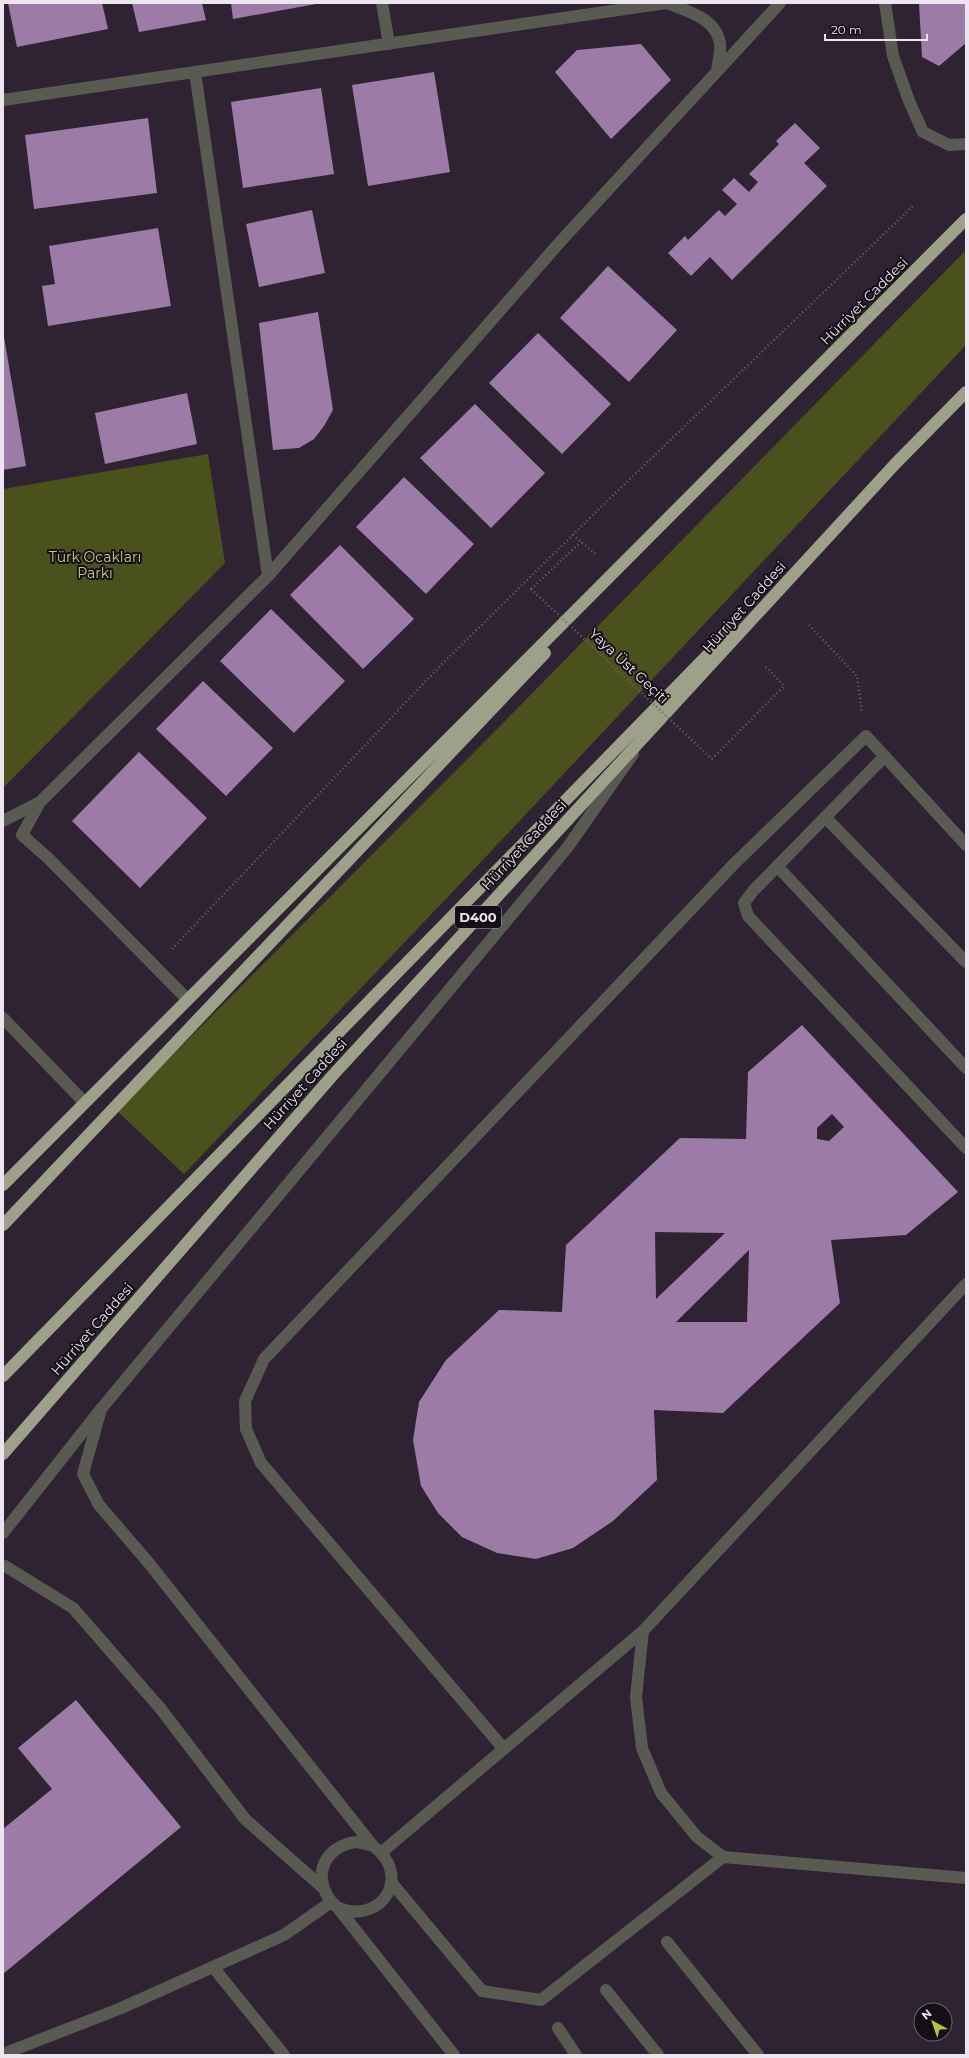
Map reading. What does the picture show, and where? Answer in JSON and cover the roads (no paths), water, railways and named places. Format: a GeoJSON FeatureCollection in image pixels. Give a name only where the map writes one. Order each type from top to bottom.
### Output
{"type":"FeatureCollection","features":[{"type":"Feature","properties":{"kind":"highway","name":"Hürriyet Caddesi"},"geometry":{"type":"LineString","coordinates":[[3,1185],[84,1102],[966,219]]}},
{"type":"Feature","properties":{"kind":"highway","name":"Hürriyet Caddesi"},"geometry":{"type":"LineString","coordinates":[[3,1454],[333,1075],[896,463],[966,392]]}},
{"type":"Feature","properties":{"kind":"highway"},"geometry":{"type":"LineString","coordinates":[[3,1225],[757,429]]}},
{"type":"Feature","properties":{"kind":"highway"},"geometry":{"type":"LineString","coordinates":[[3,1376],[896,463]]}},
{"type":"Feature","properties":{"kind":"street"},"geometry":{"type":"LineString","coordinates":[[382,3],[389,44]]}},
{"type":"Feature","properties":{"kind":"street"},"geometry":{"type":"LineString","coordinates":[[3,100],[667,3],[695,14],[712,26],[720,43],[717,71]]}},
{"type":"Feature","properties":{"kind":"street"},"geometry":{"type":"LineString","coordinates":[[187,999],[154,968],[49,859],[22,835],[40,802],[268,576],[560,242],[780,3]]}},
{"type":"Feature","properties":{"kind":"street"},"geometry":{"type":"LineString","coordinates":[[885,3],[893,56],[909,100],[923,132],[948,145],[966,144]]}},
{"type":"Feature","properties":{"kind":"street"},"geometry":{"type":"LineString","coordinates":[[195,72],[268,576]]}},
{"type":"Feature","properties":{"kind":"street"},"geometry":{"type":"LineString","coordinates":[[3,1533],[101,1409],[562,854],[648,734]]}},
{"type":"Feature","properties":{"kind":"street"},"geometry":{"type":"LineString","coordinates":[[503,1748],[261,1463],[246,1429],[245,1401],[264,1359],[734,864],[866,736],[966,845]]}},
{"type":"Feature","properties":{"kind":"street"},"geometry":{"type":"LineString","coordinates":[[885,756],[753,891],[744,903],[748,916],[966,1148]]}},
{"type":"Feature","properties":{"kind":"street"},"geometry":{"type":"LineString","coordinates":[[3,821],[40,802]]}},
{"type":"Feature","properties":{"kind":"street"},"geometry":{"type":"LineString","coordinates":[[825,817],[966,962]]}},
{"type":"Feature","properties":{"kind":"street"},"geometry":{"type":"LineString","coordinates":[[777,866],[966,1068]]}},
{"type":"Feature","properties":{"kind":"street"},"geometry":{"type":"LineString","coordinates":[[3,1018],[84,1102]]}},
{"type":"Feature","properties":{"kind":"street"},"geometry":{"type":"LineString","coordinates":[[377,1849],[503,1748],[643,1631],[966,1284]]}},
{"type":"Feature","properties":{"kind":"street"},"geometry":{"type":"LineString","coordinates":[[101,1409],[83,1474],[99,1505],[148,1562],[388,1861],[391,1871],[391,1882],[387,1895],[377,1905],[365,1911],[351,1912],[334,1905]]}},
{"type":"Feature","properties":{"kind":"street"},"geometry":{"type":"LineString","coordinates":[[3,1566],[73,1608],[160,1708],[244,1819],[322,1887],[334,1905],[454,2055]]}},
{"type":"Feature","properties":{"kind":"street"},"geometry":{"type":"LineString","coordinates":[[643,1631],[636,1697],[642,1748],[661,1793],[697,1837],[723,1857],[966,1878]]}},
{"type":"Feature","properties":{"kind":"street"},"geometry":{"type":"LineString","coordinates":[[322,1887],[322,1870],[328,1856],[342,1846],[357,1842],[377,1849]]}},
{"type":"Feature","properties":{"kind":"street"},"geometry":{"type":"LineString","coordinates":[[391,1882],[482,1991],[540,2000],[723,1857]]}},
{"type":"Feature","properties":{"kind":"street"},"geometry":{"type":"LineString","coordinates":[[3,2054],[119,2009],[213,1967],[284,1935],[334,1905]]}},
{"type":"Feature","properties":{"kind":"street"},"geometry":{"type":"LineString","coordinates":[[667,1942],[758,2055]]}},
{"type":"Feature","properties":{"kind":"street"},"geometry":{"type":"LineString","coordinates":[[213,1967],[284,2055]]}},
{"type":"Feature","properties":{"kind":"street"},"geometry":{"type":"LineString","coordinates":[[606,1990],[658,2055]]}},
{"type":"Feature","properties":{"kind":"street"},"geometry":{"type":"LineString","coordinates":[[558,2028],[576,2055]]}},
{"type":"Feature","properties":{"kind":"park label","name":"Türk Ocakları Parkı"},"geometry":{"type":"Point","coordinates":[95,566]}}]}
